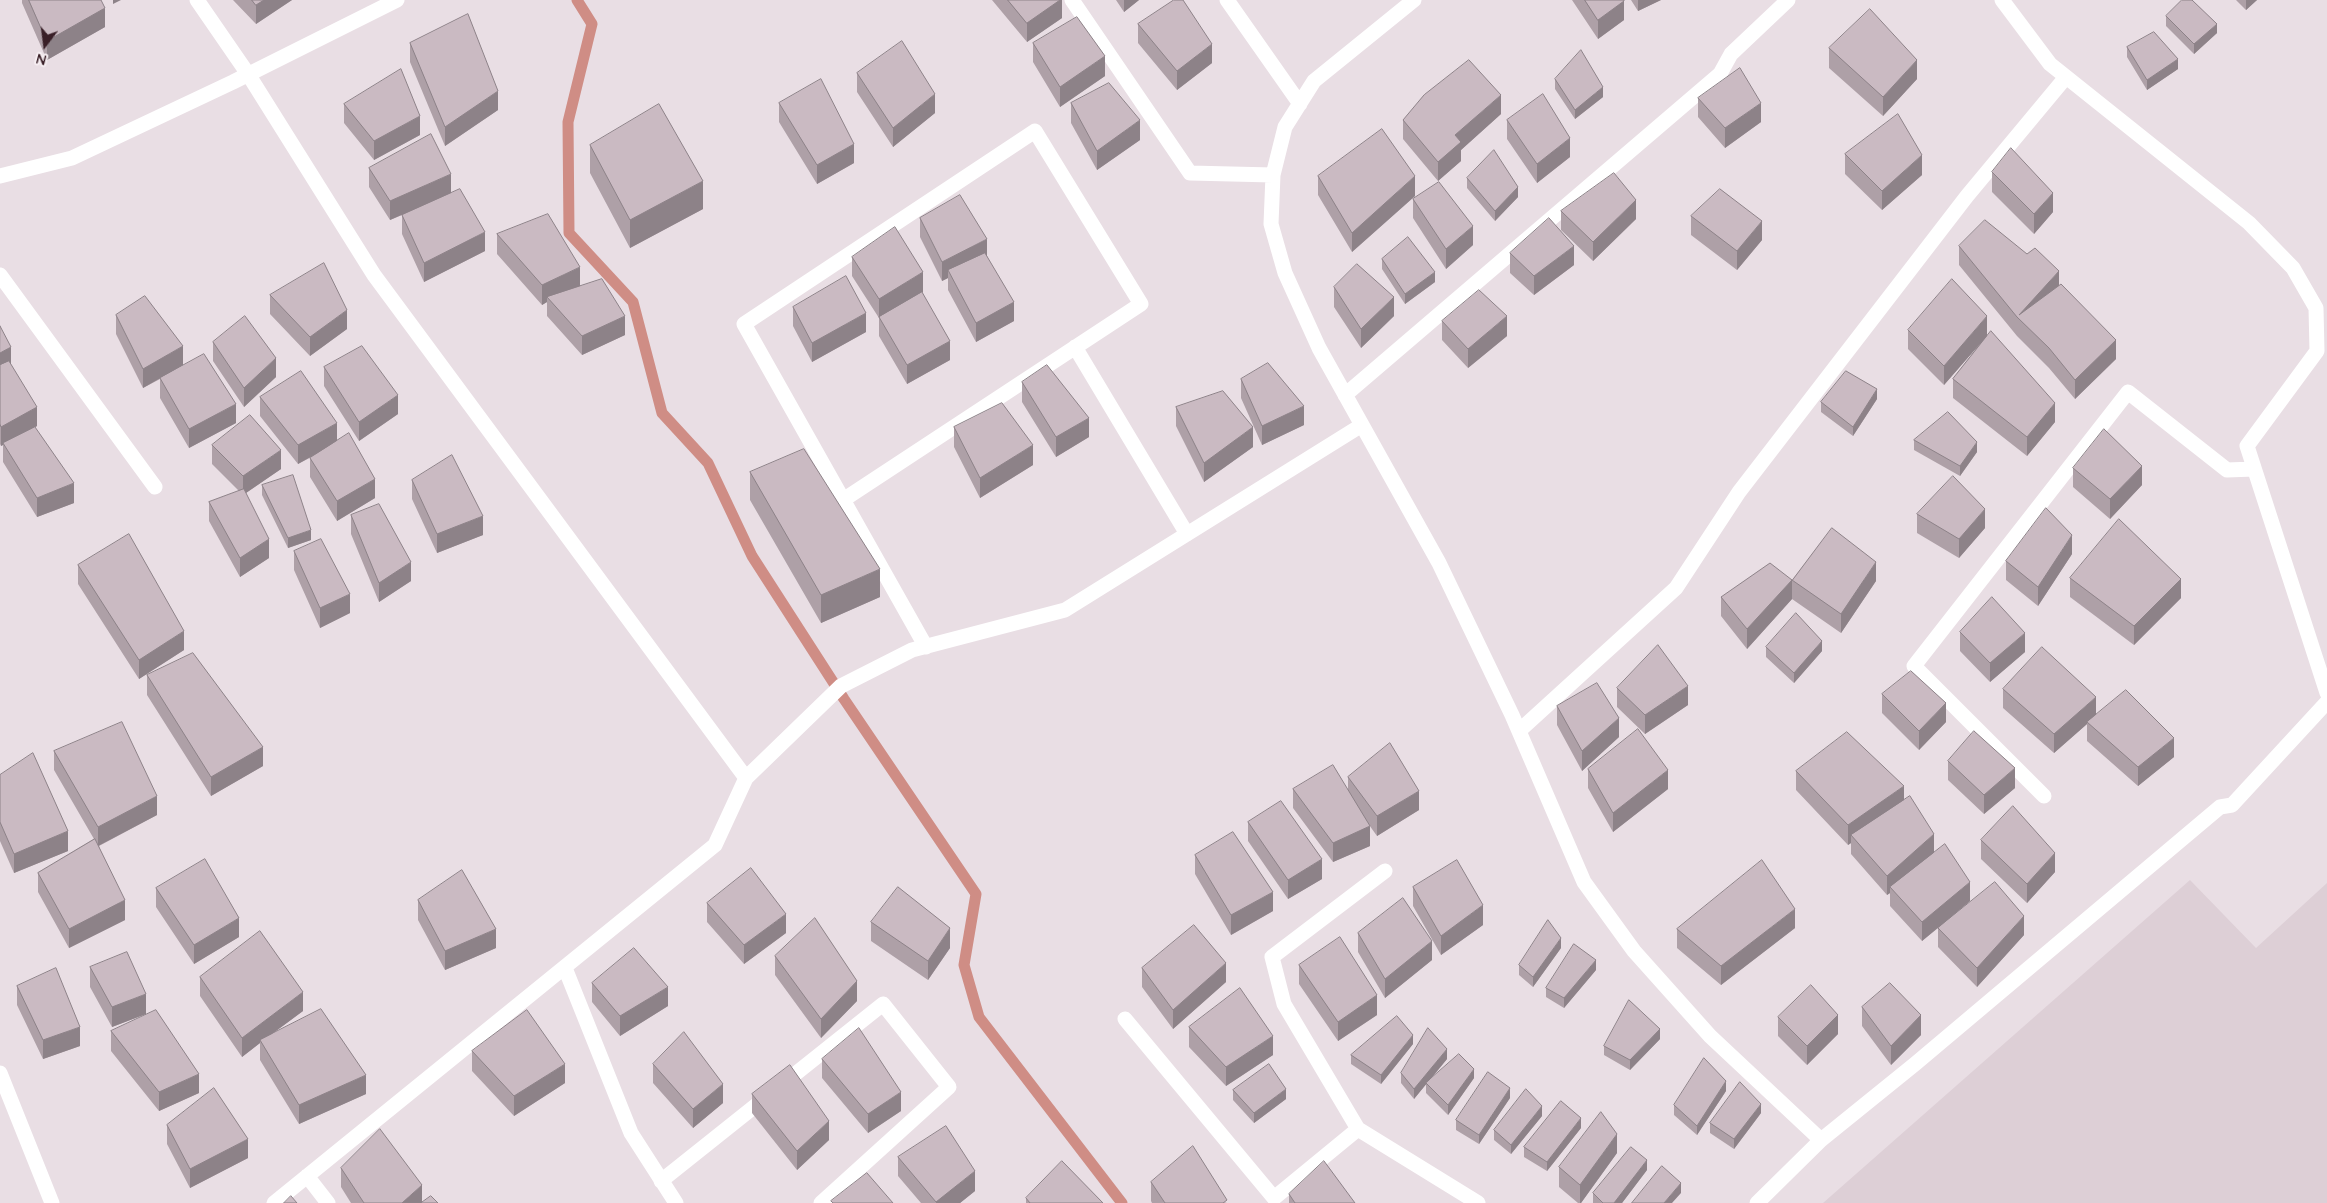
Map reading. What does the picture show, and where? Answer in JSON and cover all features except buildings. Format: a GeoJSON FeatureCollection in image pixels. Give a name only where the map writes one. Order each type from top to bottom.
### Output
{"type":"FeatureCollection","features":[{"type":"Feature","properties":{"kind":"street"},"geometry":{"type":"LineString","coordinates":[[198,0],[248,74],[374,275],[746,778]]}},
{"type":"Feature","properties":{"kind":"street"},"geometry":{"type":"LineString","coordinates":[[0,176],[72,158],[397,0]]}},
{"type":"Feature","properties":{"kind":"street"},"geometry":{"type":"LineString","coordinates":[[1072,0],[1190,173],[1273,175]]}},
{"type":"Feature","properties":{"kind":"street"},"geometry":{"type":"LineString","coordinates":[[1227,0],[1300,104]]}},
{"type":"Feature","properties":{"kind":"street"},"geometry":{"type":"LineString","coordinates":[[1414,0],[1314,81],[1285,127],[1273,175],[1271,224],[1285,273],[1319,348],[1439,563],[1519,731],[1584,882],[1634,951],[1710,1036],[1821,1140]]}},
{"type":"Feature","properties":{"kind":"street"},"geometry":{"type":"LineString","coordinates":[[1345,395],[1720,74],[1731,54],[1788,0]]}},
{"type":"Feature","properties":{"kind":"street"},"geometry":{"type":"LineString","coordinates":[[2002,0],[2050,64],[2249,223],[2293,268],[2316,308],[2317,351],[2247,446],[2327,693]]}},
{"type":"Feature","properties":{"kind":"street"},"geometry":{"type":"LineString","coordinates":[[1519,731],[1676,588],[1739,492],[1968,196],[2066,77]]}},
{"type":"Feature","properties":{"kind":"street"},"geometry":{"type":"LineString","coordinates":[[843,500],[1142,304],[1035,131],[744,324],[843,500],[926,647]]}},
{"type":"Feature","properties":{"kind":"street"},"geometry":{"type":"LineString","coordinates":[[0,275],[155,487]]}},
{"type":"Feature","properties":{"kind":"street"},"geometry":{"type":"LineString","coordinates":[[1075,347],[1188,534]]}},
{"type":"Feature","properties":{"kind":"street"},"geometry":{"type":"LineString","coordinates":[[2044,796],[1914,666],[2128,392],[2227,470],[2254,469]]}},
{"type":"Feature","properties":{"kind":"street"},"geometry":{"type":"LineString","coordinates":[[274,1203],[715,845],[746,778],[841,686],[912,650],[1065,610],[1362,426]]}},
{"type":"Feature","properties":{"kind":"street"},"geometry":{"type":"LineString","coordinates":[[1757,1203],[1821,1140],[1915,1064],[2220,808],[2232,805],[2327,702]]}},
{"type":"Feature","properties":{"kind":"street"},"geometry":{"type":"LineString","coordinates":[[1385,871],[1272,957],[1284,1004],[1358,1130],[1478,1203]]}},
{"type":"Feature","properties":{"kind":"street"},"geometry":{"type":"LineString","coordinates":[[565,968],[631,1133],[676,1203]]}},
{"type":"Feature","properties":{"kind":"street"},"geometry":{"type":"LineString","coordinates":[[661,1181],[883,1004],[949,1087],[821,1203]]}},
{"type":"Feature","properties":{"kind":"street"},"geometry":{"type":"LineString","coordinates":[[1125,1018],[1274,1198],[1358,1130]]}},
{"type":"Feature","properties":{"kind":"street"},"geometry":{"type":"LineString","coordinates":[[0,1073],[52,1203]]}},
{"type":"Feature","properties":{"kind":"street"},"geometry":{"type":"LineString","coordinates":[[307,1176],[328,1203]]}},
{"type":"Feature","properties":{"kind":"shaded area"},"geometry":{"type":"Polygon","coordinates":[[[2190,880],[2256,948],[2327,883],[2327,1203],[1823,1203],[2190,880]]]}},
{"type":"Feature","properties":{"kind":"waterway"},"geometry":{"type":"LineString","coordinates":[[577,0],[592,24],[568,122],[569,233],[633,302],[662,413],[708,463],[752,556],[844,699],[976,894],[964,965],[979,1017],[1122,1203]]}}]}
